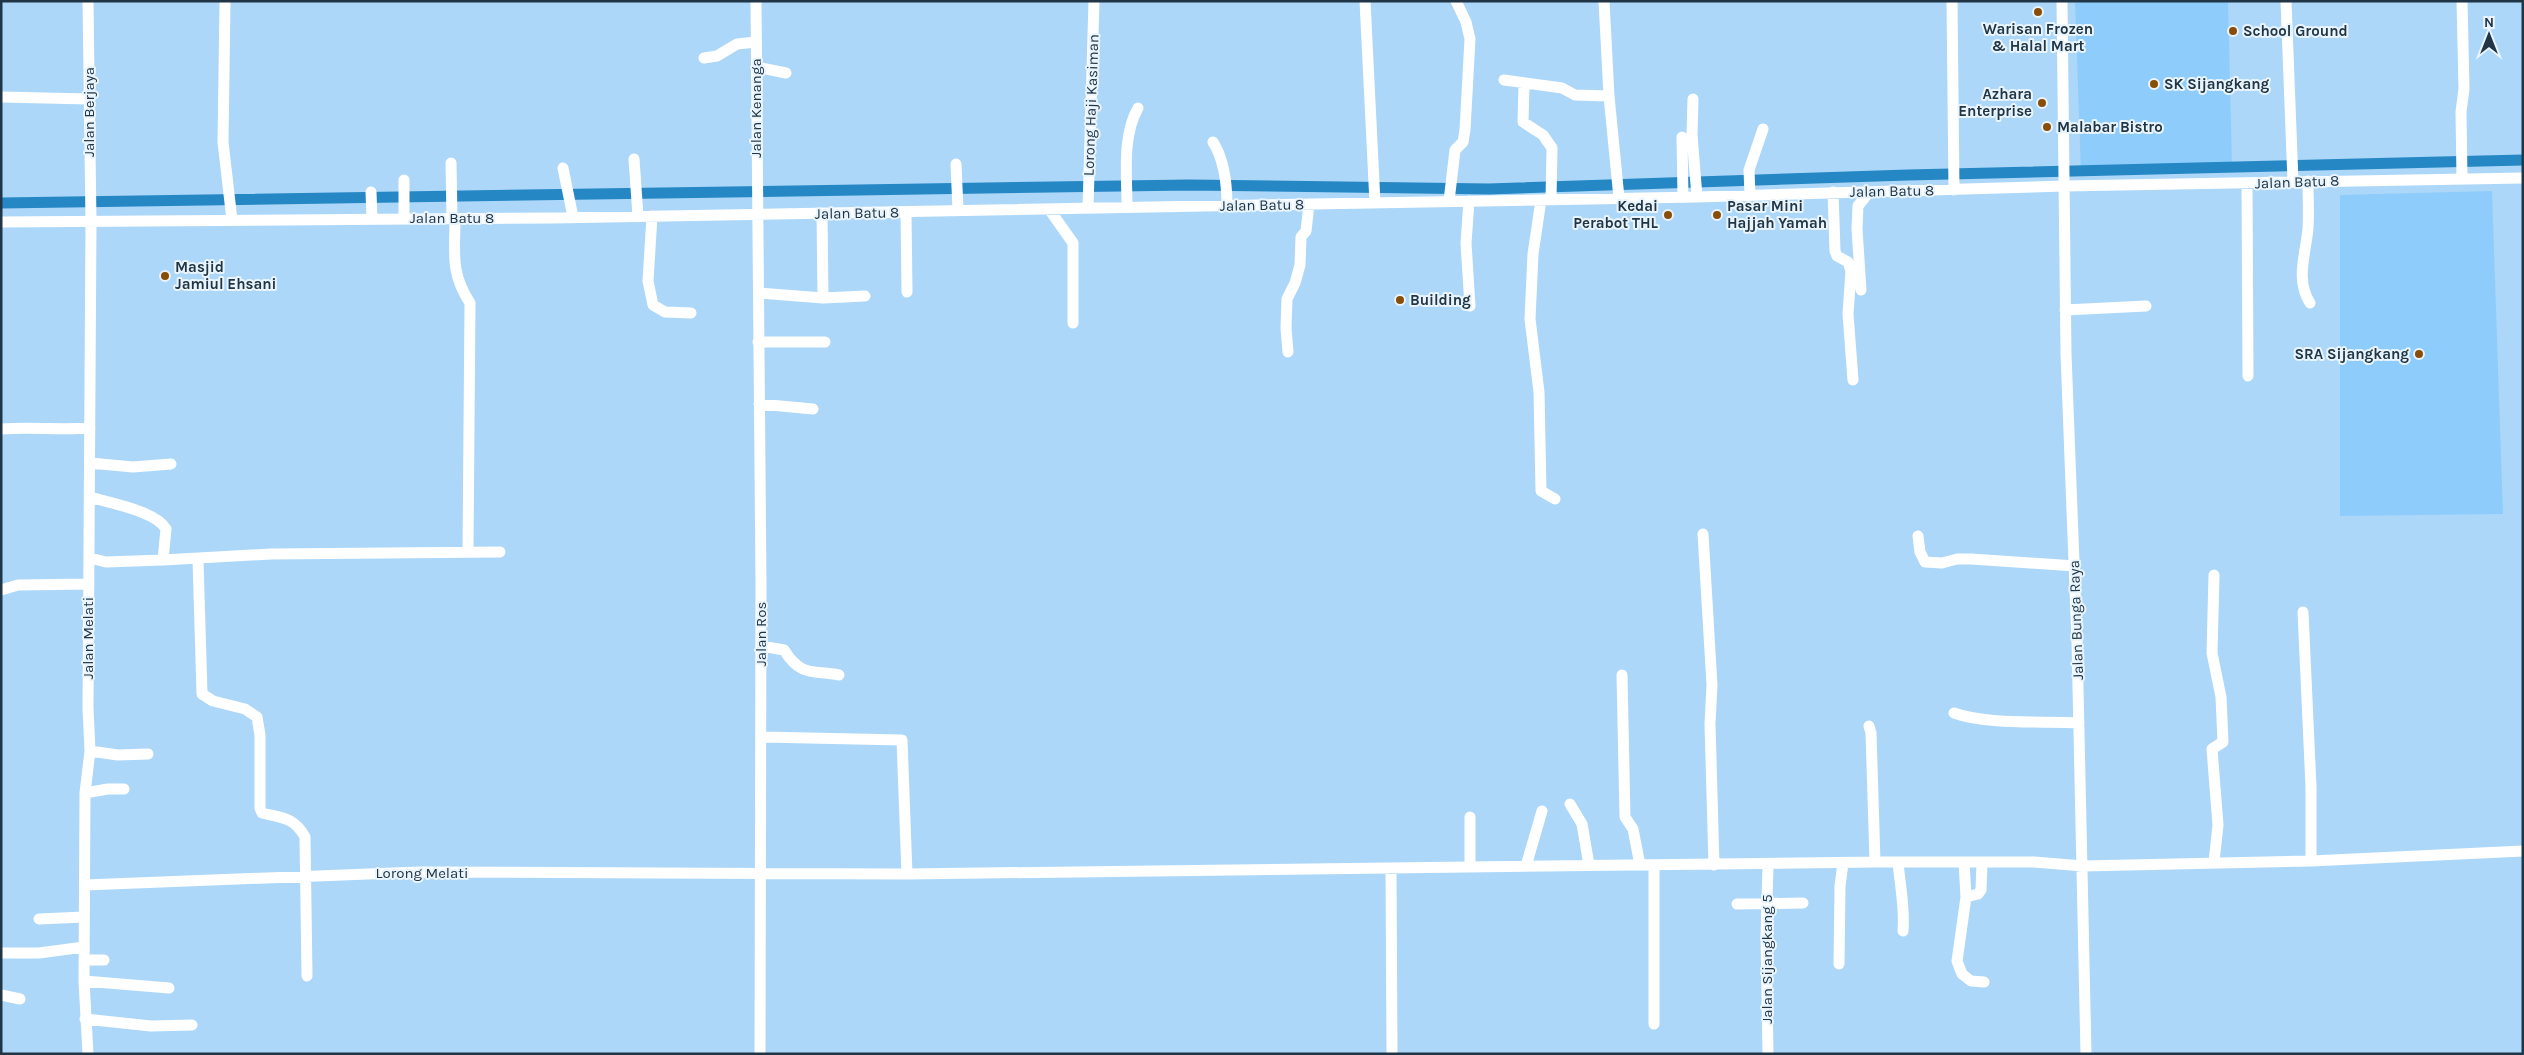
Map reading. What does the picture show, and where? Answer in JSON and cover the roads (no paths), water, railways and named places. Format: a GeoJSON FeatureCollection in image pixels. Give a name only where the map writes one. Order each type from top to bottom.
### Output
{"type":"FeatureCollection","features":[{"type":"Feature","properties":{"kind":"street","name":"Jalan Berjaya"},"geometry":{"type":"LineString","coordinates":[[88,1],[90,222]]}},
{"type":"Feature","properties":{"kind":"street"},"geometry":{"type":"LineString","coordinates":[[224,1],[223,142],[232,220]]}},
{"type":"Feature","properties":{"kind":"street","name":"Jalan Kenanga"},"geometry":{"type":"LineString","coordinates":[[756,1],[757,210]]}},
{"type":"Feature","properties":{"kind":"street","name":"Lorong Haji Kasiman"},"geometry":{"type":"LineString","coordinates":[[1088,208],[1094,1]]}},
{"type":"Feature","properties":{"kind":"street"},"geometry":{"type":"LineString","coordinates":[[1366,1],[1375,198]]}},
{"type":"Feature","properties":{"kind":"street"},"geometry":{"type":"LineString","coordinates":[[1450,198],[1451,174],[1456,150],[1463,142],[1465,130],[1470,39],[1466,22],[1456,1]]}},
{"type":"Feature","properties":{"kind":"street"},"geometry":{"type":"LineString","coordinates":[[1604,1],[1619,195]]}},
{"type":"Feature","properties":{"kind":"street"},"geometry":{"type":"LineString","coordinates":[[1952,1],[1954,190]]}},
{"type":"Feature","properties":{"kind":"street","name":"Jalan Bunga Raya"},"geometry":{"type":"LineString","coordinates":[[2062,1],[2065,310],[2075,566],[2086,1054]]}},
{"type":"Feature","properties":{"kind":"street"},"geometry":{"type":"LineString","coordinates":[[2286,1],[2293,178]]}},
{"type":"Feature","properties":{"kind":"street"},"geometry":{"type":"LineString","coordinates":[[2462,1],[2464,89],[2461,112],[2462,178]]}},
{"type":"Feature","properties":{"kind":"street"},"geometry":{"type":"LineString","coordinates":[[704,58],[717,56],[737,44],[756,42]]}},
{"type":"Feature","properties":{"kind":"street"},"geometry":{"type":"LineString","coordinates":[[757,67],[786,73]]}},
{"type":"Feature","properties":{"kind":"street"},"geometry":{"type":"LineString","coordinates":[[1504,80],[1562,88],[1575,95],[1610,96]]}},
{"type":"Feature","properties":{"kind":"street"},"geometry":{"type":"LineString","coordinates":[[1524,84],[1522,122],[1543,134],[1552,148],[1548,197],[1533,254],[1530,319],[1540,392],[1541,491],[1555,499]]}},
{"type":"Feature","properties":{"kind":"street"},"geometry":{"type":"LineString","coordinates":[[1,97],[89,99]]}},
{"type":"Feature","properties":{"kind":"street"},"geometry":{"type":"LineString","coordinates":[[1682,188],[1682,136],[1693,99]]}},
{"type":"Feature","properties":{"kind":"street"},"geometry":{"type":"LineString","coordinates":[[1127,207],[1130,121],[1138,108]]}},
{"type":"Feature","properties":{"kind":"street"},"geometry":{"type":"LineString","coordinates":[[1750,185],[1763,129]]}},
{"type":"Feature","properties":{"kind":"street"},"geometry":{"type":"LineString","coordinates":[[1682,136],[1696,187]]}},
{"type":"Feature","properties":{"kind":"street"},"geometry":{"type":"LineString","coordinates":[[1214,142],[1218,150],[1227,186],[1227,206]]}},
{"type":"Feature","properties":{"kind":"street"},"geometry":{"type":"LineString","coordinates":[[634,159],[637,211]]}},
{"type":"Feature","properties":{"kind":"street"},"geometry":{"type":"LineString","coordinates":[[451,163],[455,270],[459,286],[470,303],[468,551]]}},
{"type":"Feature","properties":{"kind":"street"},"geometry":{"type":"LineString","coordinates":[[956,164],[958,204]]}},
{"type":"Feature","properties":{"kind":"street"},"geometry":{"type":"LineString","coordinates":[[563,168],[572,217]]}},
{"type":"Feature","properties":{"kind":"street","name":"Jalan Batu 8"},"geometry":{"type":"LineString","coordinates":[[1,222],[372,219],[405,213],[453,218],[572,217],[637,211],[652,216],[757,210],[822,213],[906,212],[958,204],[1049,209],[1309,204],[1375,198],[1450,198],[1469,201],[1619,195],[1682,188],[1750,185],[1833,192],[1869,192],[1954,190],[2065,183],[2246,183],[2293,178],[2308,181],[2523,178]]}},
{"type":"Feature","properties":{"kind":"street"},"geometry":{"type":"LineString","coordinates":[[404,180],[405,213]]}},
{"type":"Feature","properties":{"kind":"street"},"geometry":{"type":"LineString","coordinates":[[2308,181],[2308,230],[2303,256],[2303,279],[2306,296],[2310,304]]}},
{"type":"Feature","properties":{"kind":"street"},"geometry":{"type":"LineString","coordinates":[[2246,183],[2248,376]]}},
{"type":"Feature","properties":{"kind":"street"},"geometry":{"type":"LineString","coordinates":[[1833,192],[1835,251],[1837,256],[1848,262],[1851,271],[1848,314],[1853,380]]}},
{"type":"Feature","properties":{"kind":"street"},"geometry":{"type":"LineString","coordinates":[[1861,290],[1857,229],[1858,206],[1869,192]]}},
{"type":"Feature","properties":{"kind":"street"},"geometry":{"type":"LineString","coordinates":[[372,198],[372,219]]}},
{"type":"Feature","properties":{"kind":"street"},"geometry":{"type":"LineString","coordinates":[[1469,201],[1466,243],[1470,306]]}},
{"type":"Feature","properties":{"kind":"street"},"geometry":{"type":"LineString","coordinates":[[1288,352],[1286,328],[1287,299],[1296,284],[1300,265],[1301,237],[1306,231],[1309,204]]}},
{"type":"Feature","properties":{"kind":"street"},"geometry":{"type":"LineString","coordinates":[[1049,209],[1073,243],[1073,323]]}},
{"type":"Feature","properties":{"kind":"street","name":"Jalan Ros"},"geometry":{"type":"LineString","coordinates":[[757,210],[760,293],[758,342],[761,646],[760,1054]]}},
{"type":"Feature","properties":{"kind":"street"},"geometry":{"type":"LineString","coordinates":[[906,212],[907,292]]}},
{"type":"Feature","properties":{"kind":"street"},"geometry":{"type":"LineString","coordinates":[[822,213],[823,298]]}},
{"type":"Feature","properties":{"kind":"street"},"geometry":{"type":"LineString","coordinates":[[652,216],[648,281],[654,305],[665,312],[691,313]]}},
{"type":"Feature","properties":{"kind":"street","name":"Jalan Melati"},"geometry":{"type":"LineString","coordinates":[[88,1054],[85,1019],[84,918],[85,793],[90,751],[90,222]]}},
{"type":"Feature","properties":{"kind":"street"},"geometry":{"type":"LineString","coordinates":[[760,293],[823,298],[865,296]]}},
{"type":"Feature","properties":{"kind":"street"},"geometry":{"type":"LineString","coordinates":[[2065,310],[2146,306]]}},
{"type":"Feature","properties":{"kind":"street"},"geometry":{"type":"LineString","coordinates":[[758,342],[825,342]]}},
{"type":"Feature","properties":{"kind":"street"},"geometry":{"type":"LineString","coordinates":[[759,404],[813,409]]}},
{"type":"Feature","properties":{"kind":"street"},"geometry":{"type":"LineString","coordinates":[[1,429],[60,430],[90,428]]}},
{"type":"Feature","properties":{"kind":"street"},"geometry":{"type":"LineString","coordinates":[[90,463],[133,467],[171,464]]}},
{"type":"Feature","properties":{"kind":"street"},"geometry":{"type":"LineString","coordinates":[[90,497],[148,515],[164,525],[166,529],[163,560]]}},
{"type":"Feature","properties":{"kind":"street"},"geometry":{"type":"LineString","coordinates":[[1703,534],[1712,685],[1710,724],[1714,865]]}},
{"type":"Feature","properties":{"kind":"street"},"geometry":{"type":"LineString","coordinates":[[1918,536],[1922,558],[1925,562],[1932,564],[1971,560],[2075,566]]}},
{"type":"Feature","properties":{"kind":"street"},"geometry":{"type":"LineString","coordinates":[[90,558],[106,562],[198,560],[270,554],[500,552]]}},
{"type":"Feature","properties":{"kind":"street"},"geometry":{"type":"LineString","coordinates":[[198,560],[202,694],[213,701],[245,709],[258,717],[260,735],[260,808],[262,813],[285,818],[299,825],[305,837],[307,976]]}},
{"type":"Feature","properties":{"kind":"street"},"geometry":{"type":"LineString","coordinates":[[2214,575],[2212,653],[2222,703],[2223,742],[2212,749],[2218,825],[2214,862]]}},
{"type":"Feature","properties":{"kind":"street"},"geometry":{"type":"LineString","coordinates":[[1,590],[18,585],[89,584]]}},
{"type":"Feature","properties":{"kind":"street"},"geometry":{"type":"LineString","coordinates":[[2303,612],[2311,787],[2311,861]]}},
{"type":"Feature","properties":{"kind":"street"},"geometry":{"type":"LineString","coordinates":[[761,646],[784,650],[796,666],[804,671],[840,675]]}},
{"type":"Feature","properties":{"kind":"street"},"geometry":{"type":"LineString","coordinates":[[1622,675],[1625,817],[1633,829],[1640,865]]}},
{"type":"Feature","properties":{"kind":"street"},"geometry":{"type":"LineString","coordinates":[[1954,713],[1966,717],[1988,719],[2079,722]]}},
{"type":"Feature","properties":{"kind":"street"},"geometry":{"type":"LineString","coordinates":[[1869,726],[1871,733],[1875,862]]}},
{"type":"Feature","properties":{"kind":"street"},"geometry":{"type":"LineString","coordinates":[[761,737],[902,740],[907,874]]}},
{"type":"Feature","properties":{"kind":"street"},"geometry":{"type":"LineString","coordinates":[[90,751],[118,756],[148,754]]}},
{"type":"Feature","properties":{"kind":"street"},"geometry":{"type":"LineString","coordinates":[[85,793],[108,789],[124,789]]}},
{"type":"Feature","properties":{"kind":"street"},"geometry":{"type":"LineString","coordinates":[[1570,804],[1582,824],[1589,865]]}},
{"type":"Feature","properties":{"kind":"street"},"geometry":{"type":"LineString","coordinates":[[1526,866],[1542,811]]}},
{"type":"Feature","properties":{"kind":"street"},"geometry":{"type":"LineString","coordinates":[[1470,817],[1470,867]]}},
{"type":"Feature","properties":{"kind":"street","name":"Lorong Melati"},"geometry":{"type":"LineString","coordinates":[[85,885],[419,872],[760,875],[907,874],[1589,865],[1768,865],[1875,862],[2034,862],[2083,866],[2311,861],[2523,851]]}},
{"type":"Feature","properties":{"kind":"street"},"geometry":{"type":"LineString","coordinates":[[1898,862],[1900,889],[1905,908],[1903,931]]}},
{"type":"Feature","properties":{"kind":"street"},"geometry":{"type":"LineString","coordinates":[[1964,862],[1966,897],[1957,961],[1962,974],[1971,981],[1984,982]]}},
{"type":"Feature","properties":{"kind":"street"},"geometry":{"type":"LineString","coordinates":[[1966,897],[1978,894],[1981,890],[1982,862]]}},
{"type":"Feature","properties":{"kind":"street"},"geometry":{"type":"LineString","coordinates":[[1839,964],[1840,886],[1843,863]]}},
{"type":"Feature","properties":{"kind":"street"},"geometry":{"type":"LineString","coordinates":[[1654,865],[1654,1024]]}},
{"type":"Feature","properties":{"kind":"street","name":"Jalan Sijangkang 5"},"geometry":{"type":"LineString","coordinates":[[1768,865],[1768,1054]]}},
{"type":"Feature","properties":{"kind":"street"},"geometry":{"type":"LineString","coordinates":[[1391,868],[1392,1054]]}},
{"type":"Feature","properties":{"kind":"street"},"geometry":{"type":"LineString","coordinates":[[1737,904],[1803,902]]}},
{"type":"Feature","properties":{"kind":"street"},"geometry":{"type":"LineString","coordinates":[[39,918],[84,918]]}},
{"type":"Feature","properties":{"kind":"street"},"geometry":{"type":"LineString","coordinates":[[1,952],[39,952],[84,947]]}},
{"type":"Feature","properties":{"kind":"street"},"geometry":{"type":"LineString","coordinates":[[84,960],[104,960]]}},
{"type":"Feature","properties":{"kind":"street"},"geometry":{"type":"LineString","coordinates":[[84,981],[168,988]]}},
{"type":"Feature","properties":{"kind":"street"},"geometry":{"type":"LineString","coordinates":[[1,995],[20,999]]}},
{"type":"Feature","properties":{"kind":"street"},"geometry":{"type":"LineString","coordinates":[[85,1019],[151,1026],[192,1025]]}},
{"type":"Feature","properties":{"kind":"waterway"},"geometry":{"type":"LineString","coordinates":[[1,203],[1189,185],[1489,189],[1908,175],[2523,160]]}},
{"type":"Feature","properties":{"kind":"place","name":"Warisan Frozen & Halal Mart"},"geometry":{"type":"Point","coordinates":[2038,12]}},
{"type":"Feature","properties":{"kind":"place","name":"School Ground"},"geometry":{"type":"Point","coordinates":[2233,31]}},
{"type":"Feature","properties":{"kind":"place","name":"SK Sijangkang"},"geometry":{"type":"Point","coordinates":[2154,84]}},
{"type":"Feature","properties":{"kind":"place","name":"Azhara Enterprise"},"geometry":{"type":"Point","coordinates":[2042,103]}},
{"type":"Feature","properties":{"kind":"place","name":"Malabar Bistro"},"geometry":{"type":"Point","coordinates":[2047,127]}},
{"type":"Feature","properties":{"kind":"place","name":"Kedai Perabot THL"},"geometry":{"type":"Point","coordinates":[1668,215]}},
{"type":"Feature","properties":{"kind":"place","name":"Pasar Mini Hajjah Yamah"},"geometry":{"type":"Point","coordinates":[1717,215]}},
{"type":"Feature","properties":{"kind":"place","name":"Masjid Jamiul Ehsani"},"geometry":{"type":"Point","coordinates":[165,276]}},
{"type":"Feature","properties":{"kind":"place","name":"Building"},"geometry":{"type":"Point","coordinates":[1400,300]}},
{"type":"Feature","properties":{"kind":"place","name":"SRA Sijangkang"},"geometry":{"type":"Point","coordinates":[2419,354]}}]}
